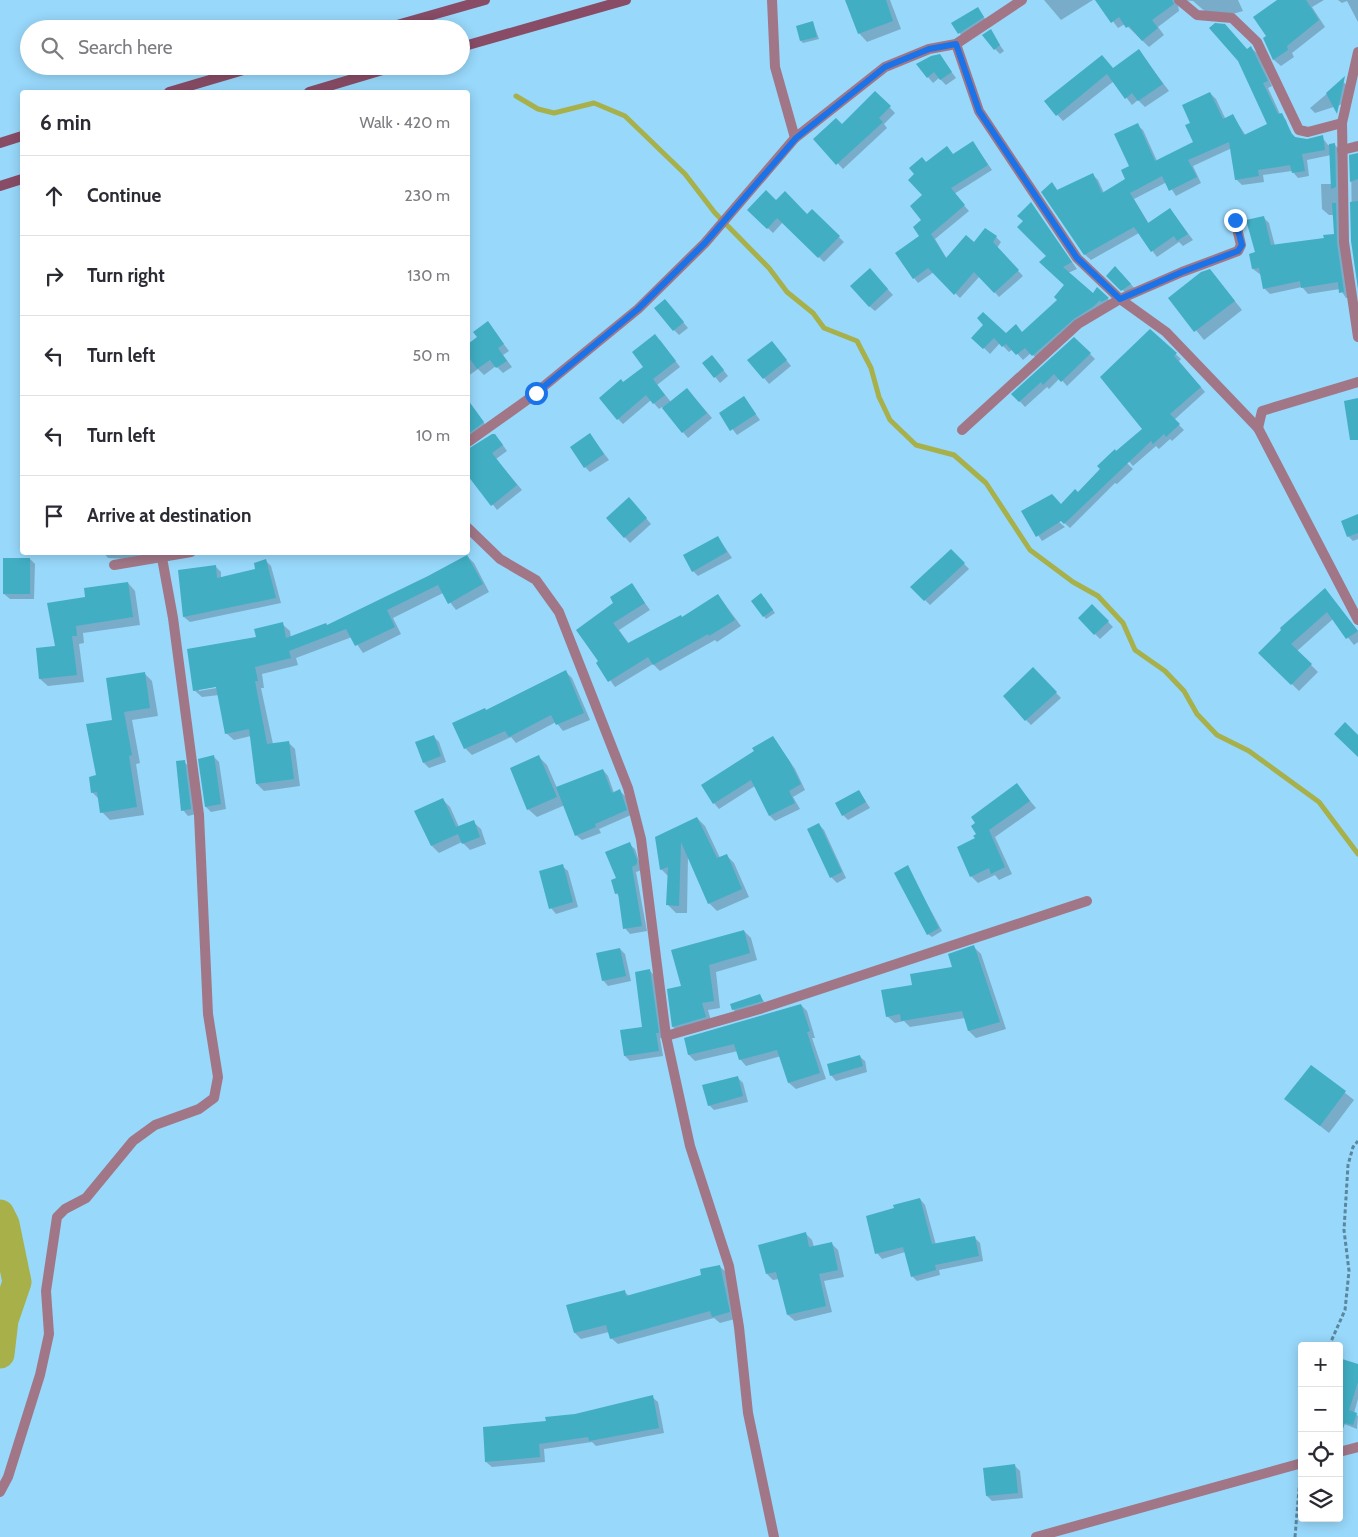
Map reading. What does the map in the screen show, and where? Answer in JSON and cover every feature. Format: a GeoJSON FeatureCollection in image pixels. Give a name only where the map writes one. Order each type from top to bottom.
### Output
{"type":"FeatureCollection","features":[{"type":"Feature","properties":{"kind":"main road"},"geometry":{"type":"LineString","coordinates":[[415,20],[485,0]]}},
{"type":"Feature","properties":{"kind":"main road"},"geometry":{"type":"LineString","coordinates":[[470,43],[626,0]]}},
{"type":"Feature","properties":{"kind":"main road"},"geometry":{"type":"LineString","coordinates":[[176,90],[227,75]]}},
{"type":"Feature","properties":{"kind":"main road"},"geometry":{"type":"LineString","coordinates":[[316,90],[366,75]]}},
{"type":"Feature","properties":{"kind":"main road"},"geometry":{"type":"LineString","coordinates":[[0,143],[20,137]]}},
{"type":"Feature","properties":{"kind":"main road"},"geometry":{"type":"LineString","coordinates":[[0,186],[20,180]]}},
{"type":"Feature","properties":{"kind":"street"},"geometry":{"type":"LineString","coordinates":[[772,0],[775,68],[796,138]]}},
{"type":"Feature","properties":{"kind":"street"},"geometry":{"type":"LineString","coordinates":[[470,441],[527,400],[638,309],[705,243],[796,138],[885,67],[929,49],[956,44],[1022,0]]}},
{"type":"Feature","properties":{"kind":"street"},"geometry":{"type":"LineString","coordinates":[[1179,0],[1197,14],[1232,18],[1257,42],[1299,130],[1308,132],[1342,123]]}},
{"type":"Feature","properties":{"kind":"street"},"geometry":{"type":"LineString","coordinates":[[956,44],[979,111],[1077,258],[1120,299],[1166,332],[1258,428],[1358,620]]}},
{"type":"Feature","properties":{"kind":"street"},"geometry":{"type":"LineString","coordinates":[[1358,52],[1342,123],[1344,242],[1358,337]]}},
{"type":"Feature","properties":{"kind":"street"},"geometry":{"type":"LineString","coordinates":[[1342,150],[1358,146]]}},
{"type":"Feature","properties":{"kind":"street"},"geometry":{"type":"LineString","coordinates":[[962,430],[1078,324],[1120,299],[1182,272],[1238,251],[1242,245],[1235,220]]}},
{"type":"Feature","properties":{"kind":"street"},"geometry":{"type":"LineString","coordinates":[[1258,428],[1262,411],[1358,382]]}},
{"type":"Feature","properties":{"kind":"street"},"geometry":{"type":"LineString","coordinates":[[470,530],[500,559],[536,580],[559,612],[628,788],[642,839],[666,1036],[690,1146],[729,1266],[739,1327],[748,1413],[774,1537]]}},
{"type":"Feature","properties":{"kind":"street"},"geometry":{"type":"LineString","coordinates":[[114,565],[176,555]]}},
{"type":"Feature","properties":{"kind":"street"},"geometry":{"type":"LineString","coordinates":[[0,1492],[8,1477],[40,1375],[48,1334],[46,1291],[57,1217],[65,1209],[86,1198],[133,1141],[155,1125],[199,1108],[214,1098],[218,1077],[208,1014],[198,815],[173,618],[162,558]]}},
{"type":"Feature","properties":{"kind":"street"},"geometry":{"type":"LineString","coordinates":[[666,1036],[760,1009],[1087,901]]}},
{"type":"Feature","properties":{"kind":"street"},"geometry":{"type":"LineString","coordinates":[[1343,1451],[1358,1447]]}},
{"type":"Feature","properties":{"kind":"street"},"geometry":{"type":"LineString","coordinates":[[1036,1537],[1298,1464]]}},
{"type":"Feature","properties":{"kind":"path"},"geometry":{"type":"LineString","coordinates":[[1330,1342],[1345,1310],[1349,1271],[1344,1230],[1348,1165],[1353,1147],[1358,1141]]}},
{"type":"Feature","properties":{"kind":"path"},"geometry":{"type":"LineString","coordinates":[[1295,1537],[1301,1477]]}},
{"type":"Feature","properties":{"kind":"building"},"geometry":{"type":"Polygon","coordinates":[[[845,0],[886,0],[893,21],[858,34],[845,0]]]}},
{"type":"Feature","properties":{"kind":"building"},"geometry":{"type":"Polygon","coordinates":[[[1095,0],[1172,0],[1174,4],[1152,20],[1158,28],[1142,41],[1129,26],[1126,28],[1119,17],[1111,23],[1095,0]]]}},
{"type":"Feature","properties":{"kind":"building"},"geometry":{"type":"Polygon","coordinates":[[[1277,0],[1306,0],[1319,20],[1287,46],[1288,50],[1273,60],[1263,38],[1266,36],[1253,17],[1277,0]]]}},
{"type":"Feature","properties":{"kind":"building"},"geometry":{"type":"Polygon","coordinates":[[[978,7],[984,17],[958,34],[951,23],[978,7]]]}},
{"type":"Feature","properties":{"kind":"building"},"geometry":{"type":"Polygon","coordinates":[[[813,21],[817,37],[800,41],[796,26],[813,21]]]}},
{"type":"Feature","properties":{"kind":"building"},"geometry":{"type":"Polygon","coordinates":[[[1215,23],[1225,24],[1247,49],[1251,46],[1268,81],[1263,83],[1278,114],[1282,113],[1292,134],[1295,137],[1307,139],[1323,135],[1325,150],[1302,154],[1305,171],[1292,173],[1290,165],[1258,170],[1259,176],[1235,180],[1229,142],[1188,160],[1197,177],[1169,191],[1162,176],[1130,193],[1148,223],[1170,208],[1188,234],[1177,241],[1174,236],[1151,252],[1134,227],[1084,255],[1041,192],[1052,182],[1057,190],[1093,173],[1102,193],[1125,179],[1121,170],[1129,166],[1114,134],[1138,123],[1155,161],[1193,142],[1185,125],[1190,123],[1182,105],[1210,92],[1223,119],[1233,114],[1244,135],[1267,124],[1238,61],[1209,28],[1215,23]]]}},
{"type":"Feature","properties":{"kind":"building"},"geometry":{"type":"Polygon","coordinates":[[[991,29],[1000,45],[994,50],[982,35],[991,29]]]}},
{"type":"Feature","properties":{"kind":"building"},"geometry":{"type":"Polygon","coordinates":[[[1139,49],[1163,84],[1138,101],[1132,93],[1125,99],[1107,74],[1056,116],[1044,101],[1102,55],[1113,68],[1139,49]]]}},
{"type":"Feature","properties":{"kind":"building"},"geometry":{"type":"Polygon","coordinates":[[[940,54],[952,72],[940,80],[934,72],[927,78],[916,64],[931,56],[940,54]]]}},
{"type":"Feature","properties":{"kind":"building"},"geometry":{"type":"Polygon","coordinates":[[[1345,76],[1337,114],[1326,93],[1345,76]]]}},
{"type":"Feature","properties":{"kind":"building"},"geometry":{"type":"Polygon","coordinates":[[[875,91],[891,106],[879,118],[883,122],[836,165],[813,139],[836,118],[842,124],[875,91]]]}},
{"type":"Feature","properties":{"kind":"building"},"geometry":{"type":"Polygon","coordinates":[[[973,141],[988,165],[951,188],[965,205],[931,234],[946,258],[966,235],[974,242],[985,228],[997,236],[993,242],[1019,270],[994,293],[974,272],[954,295],[928,268],[913,279],[895,253],[919,236],[913,227],[921,220],[910,206],[922,195],[908,180],[914,174],[909,168],[922,157],[926,162],[947,146],[953,154],[973,141]]]}},
{"type":"Feature","properties":{"kind":"building"},"geometry":{"type":"Polygon","coordinates":[[[1335,143],[1336,187],[1331,189],[1329,144],[1335,143]]]}},
{"type":"Feature","properties":{"kind":"building"},"geometry":{"type":"Polygon","coordinates":[[[1358,153],[1358,179],[1350,182],[1349,155],[1358,153]]]}},
{"type":"Feature","properties":{"kind":"building"},"geometry":{"type":"Polygon","coordinates":[[[766,190],[776,200],[785,191],[807,214],[812,209],[840,236],[818,258],[777,218],[767,229],[747,210],[766,190]]]}},
{"type":"Feature","properties":{"kind":"building"},"geometry":{"type":"Polygon","coordinates":[[[1358,201],[1358,289],[1351,241],[1350,202],[1358,201]]]}},
{"type":"Feature","properties":{"kind":"building"},"geometry":{"type":"Polygon","coordinates":[[[1031,202],[1072,262],[1063,267],[1093,293],[1097,287],[1109,298],[1101,302],[1100,300],[1074,319],[1032,356],[1025,348],[1016,355],[1006,344],[1002,347],[994,338],[983,349],[971,338],[983,325],[977,318],[983,312],[1006,333],[1016,324],[1022,332],[1057,300],[1054,297],[1064,285],[1039,262],[1046,256],[1017,227],[1023,221],[1017,216],[1031,202]]]}},
{"type":"Feature","properties":{"kind":"building"},"geometry":{"type":"Polygon","coordinates":[[[1332,203],[1336,203],[1337,243],[1344,292],[1339,293],[1338,282],[1301,288],[1300,281],[1263,289],[1259,268],[1252,269],[1249,254],[1255,252],[1246,220],[1264,216],[1271,245],[1324,238],[1323,235],[1334,234],[1332,203]]]}},
{"type":"Feature","properties":{"kind":"building"},"geometry":{"type":"Polygon","coordinates":[[[1115,266],[1131,284],[1121,291],[1106,276],[1115,266]]]}},
{"type":"Feature","properties":{"kind":"building"},"geometry":{"type":"Polygon","coordinates":[[[870,268],[888,289],[869,307],[850,286],[870,268]]]}},
{"type":"Feature","properties":{"kind":"building"},"geometry":{"type":"Polygon","coordinates":[[[1210,269],[1235,301],[1194,332],[1168,298],[1201,272],[1210,269]]]}},
{"type":"Feature","properties":{"kind":"building"},"geometry":{"type":"Polygon","coordinates":[[[665,299],[684,322],[673,331],[654,308],[665,299]]]}},
{"type":"Feature","properties":{"kind":"building"},"geometry":{"type":"Polygon","coordinates":[[[488,321],[504,344],[498,348],[507,361],[496,368],[490,360],[477,369],[470,359],[470,342],[477,337],[473,332],[488,321]]]}},
{"type":"Feature","properties":{"kind":"building"},"geometry":{"type":"Polygon","coordinates":[[[1150,329],[1177,353],[1174,356],[1201,387],[1170,414],[1180,424],[1166,437],[1164,434],[1153,444],[1151,441],[1064,524],[1061,521],[1036,537],[1021,511],[1052,494],[1061,504],[1075,489],[1078,492],[1100,469],[1097,466],[1115,449],[1116,451],[1142,429],[1100,377],[1150,329]]]}},
{"type":"Feature","properties":{"kind":"building"},"geometry":{"type":"Polygon","coordinates":[[[655,334],[676,361],[653,379],[665,395],[653,404],[646,395],[617,420],[599,398],[621,379],[623,382],[643,367],[632,352],[655,334]]]}},
{"type":"Feature","properties":{"kind":"building"},"geometry":{"type":"Polygon","coordinates":[[[1074,337],[1091,353],[1061,382],[1054,374],[1043,385],[1041,382],[1019,402],[1011,394],[1074,337]]]}},
{"type":"Feature","properties":{"kind":"building"},"geometry":{"type":"Polygon","coordinates":[[[772,341],[787,360],[763,379],[747,360],[772,341]]]}},
{"type":"Feature","properties":{"kind":"building"},"geometry":{"type":"Polygon","coordinates":[[[712,355],[724,370],[714,378],[702,363],[712,355]]]}},
{"type":"Feature","properties":{"kind":"building"},"geometry":{"type":"Polygon","coordinates":[[[687,388],[707,413],[682,433],[662,408],[687,388]]]}},
{"type":"Feature","properties":{"kind":"building"},"geometry":{"type":"Polygon","coordinates":[[[744,396],[756,414],[730,431],[719,413],[744,396]]]}},
{"type":"Feature","properties":{"kind":"building"},"geometry":{"type":"Polygon","coordinates":[[[1358,398],[1358,440],[1350,440],[1344,401],[1358,398]]]}},
{"type":"Feature","properties":{"kind":"building"},"geometry":{"type":"Polygon","coordinates":[[[470,403],[484,422],[470,432],[470,403]]]}},
{"type":"Feature","properties":{"kind":"building"},"geometry":{"type":"Polygon","coordinates":[[[590,433],[604,454],[584,468],[570,447],[590,433]]]}},
{"type":"Feature","properties":{"kind":"building"},"geometry":{"type":"Polygon","coordinates":[[[492,434],[495,434],[503,445],[492,453],[517,485],[491,506],[470,479],[470,448],[492,434]]]}},
{"type":"Feature","properties":{"kind":"building"},"geometry":{"type":"Polygon","coordinates":[[[629,497],[647,518],[624,538],[606,518],[629,497]]]}},
{"type":"Feature","properties":{"kind":"building"},"geometry":{"type":"Polygon","coordinates":[[[1358,514],[1358,533],[1347,537],[1341,521],[1358,514]]]}},
{"type":"Feature","properties":{"kind":"building"},"geometry":{"type":"Polygon","coordinates":[[[718,536],[727,552],[692,572],[683,555],[718,536]]]}},
{"type":"Feature","properties":{"kind":"building"},"geometry":{"type":"Polygon","coordinates":[[[951,549],[965,563],[924,601],[910,587],[951,549]]]}},
{"type":"Feature","properties":{"kind":"building"},"geometry":{"type":"Polygon","coordinates":[[[467,555],[483,584],[448,604],[438,585],[387,610],[395,627],[355,646],[346,629],[289,651],[291,658],[255,667],[258,681],[255,681],[267,744],[289,741],[294,779],[256,784],[249,729],[225,734],[216,687],[193,691],[187,649],[256,637],[254,629],[283,622],[286,638],[326,623],[327,625],[467,555]]]}},
{"type":"Feature","properties":{"kind":"building"},"geometry":{"type":"Polygon","coordinates":[[[3,558],[30,558],[30,594],[3,594],[3,558]]]}},
{"type":"Feature","properties":{"kind":"building"},"geometry":{"type":"Polygon","coordinates":[[[266,559],[276,598],[183,617],[178,570],[216,565],[217,578],[255,569],[254,563],[266,559]]]}},
{"type":"Feature","properties":{"kind":"building"},"geometry":{"type":"Polygon","coordinates":[[[128,582],[133,617],[76,626],[77,636],[72,636],[77,675],[39,679],[36,648],[55,646],[47,603],[85,597],[84,588],[128,582]]]}},
{"type":"Feature","properties":{"kind":"building"},"geometry":{"type":"Polygon","coordinates":[[[632,583],[645,603],[613,623],[628,643],[681,615],[682,617],[718,594],[735,620],[709,636],[708,634],[653,665],[648,657],[608,682],[596,663],[598,661],[576,630],[613,603],[610,597],[632,583]]]}},
{"type":"Feature","properties":{"kind":"building"},"geometry":{"type":"Polygon","coordinates":[[[1325,588],[1358,631],[1346,639],[1327,612],[1291,644],[1312,664],[1291,685],[1258,653],[1281,630],[1280,628],[1325,588]]]}},
{"type":"Feature","properties":{"kind":"building"},"geometry":{"type":"Polygon","coordinates":[[[761,593],[773,610],[763,617],[751,601],[761,593]]]}},
{"type":"Feature","properties":{"kind":"building"},"geometry":{"type":"Polygon","coordinates":[[[1092,604],[1109,621],[1094,635],[1078,618],[1092,604]]]}},
{"type":"Feature","properties":{"kind":"building"},"geometry":{"type":"Polygon","coordinates":[[[1033,667],[1057,692],[1025,721],[1003,696],[1033,667]]]}},
{"type":"Feature","properties":{"kind":"building"},"geometry":{"type":"Polygon","coordinates":[[[566,670],[584,713],[556,725],[551,715],[509,737],[505,731],[464,749],[452,723],[485,708],[486,710],[566,670]]]}},
{"type":"Feature","properties":{"kind":"building"},"geometry":{"type":"Polygon","coordinates":[[[145,672],[150,708],[124,712],[132,755],[129,756],[137,807],[100,813],[97,792],[91,793],[89,777],[96,775],[86,724],[112,720],[106,678],[145,672]]]}},
{"type":"Feature","properties":{"kind":"building"},"geometry":{"type":"Polygon","coordinates":[[[1345,722],[1358,735],[1358,757],[1334,734],[1345,722]]]}},
{"type":"Feature","properties":{"kind":"building"},"geometry":{"type":"Polygon","coordinates":[[[434,735],[441,756],[423,763],[415,742],[434,735]]]}},
{"type":"Feature","properties":{"kind":"building"},"geometry":{"type":"Polygon","coordinates":[[[773,736],[790,762],[801,784],[789,791],[795,803],[769,816],[751,780],[713,804],[701,785],[754,751],[752,748],[773,736]]]}},
{"type":"Feature","properties":{"kind":"building"},"geometry":{"type":"Polygon","coordinates":[[[214,755],[221,804],[205,807],[198,759],[214,755]]]}},
{"type":"Feature","properties":{"kind":"building"},"geometry":{"type":"Polygon","coordinates":[[[539,755],[557,797],[527,810],[510,768],[539,755]]]}},
{"type":"Feature","properties":{"kind":"building"},"geometry":{"type":"Polygon","coordinates":[[[185,760],[191,809],[181,811],[176,761],[185,760]]]}},
{"type":"Feature","properties":{"kind":"building"},"geometry":{"type":"Polygon","coordinates":[[[603,769],[612,793],[620,789],[627,810],[595,824],[596,827],[575,836],[556,787],[603,769]]]}},
{"type":"Feature","properties":{"kind":"building"},"geometry":{"type":"Polygon","coordinates":[[[1017,783],[1030,801],[989,830],[1005,867],[991,874],[989,868],[970,877],[957,847],[975,838],[973,836],[976,834],[971,826],[975,823],[971,817],[1017,783]]]}},
{"type":"Feature","properties":{"kind":"building"},"geometry":{"type":"Polygon","coordinates":[[[859,790],[866,802],[842,816],[835,803],[859,790]]]}},
{"type":"Feature","properties":{"kind":"building"},"geometry":{"type":"Polygon","coordinates":[[[443,798],[456,827],[474,820],[480,837],[462,844],[458,834],[431,846],[414,811],[443,798]]]}},
{"type":"Feature","properties":{"kind":"building"},"geometry":{"type":"Polygon","coordinates":[[[697,817],[717,858],[727,854],[742,889],[708,904],[681,842],[679,906],[666,905],[668,867],[660,870],[655,837],[697,817]]]}},
{"type":"Feature","properties":{"kind":"building"},"geometry":{"type":"Polygon","coordinates":[[[819,823],[842,872],[830,878],[807,829],[819,823]]]}},
{"type":"Feature","properties":{"kind":"building"},"geometry":{"type":"Polygon","coordinates":[[[630,842],[637,860],[637,864],[632,867],[642,926],[623,929],[618,893],[615,894],[611,880],[616,878],[605,852],[630,842]]]}},
{"type":"Feature","properties":{"kind":"building"},"geometry":{"type":"Polygon","coordinates":[[[563,864],[573,902],[549,909],[539,871],[563,864]]]}},
{"type":"Feature","properties":{"kind":"building"},"geometry":{"type":"Polygon","coordinates":[[[908,865],[939,928],[927,935],[894,873],[908,865]]]}},
{"type":"Feature","properties":{"kind":"building"},"geometry":{"type":"Polygon","coordinates":[[[744,930],[750,953],[709,965],[714,1001],[702,1003],[706,1017],[672,1027],[667,989],[681,986],[671,950],[744,930]]]}},
{"type":"Feature","properties":{"kind":"building"},"geometry":{"type":"Polygon","coordinates":[[[974,945],[1000,1022],[968,1031],[962,1011],[901,1021],[900,1014],[886,1017],[881,990],[912,985],[910,974],[952,967],[948,954],[974,945]]]}},
{"type":"Feature","properties":{"kind":"building"},"geometry":{"type":"Polygon","coordinates":[[[620,948],[626,976],[602,981],[596,953],[620,948]]]}},
{"type":"Feature","properties":{"kind":"building"},"geometry":{"type":"Polygon","coordinates":[[[650,969],[659,1033],[656,1033],[659,1051],[624,1056],[620,1030],[642,1027],[635,972],[650,969]]]}},
{"type":"Feature","properties":{"kind":"building"},"geometry":{"type":"Polygon","coordinates":[[[760,994],[763,1001],[732,1010],[730,1004],[760,994]]]}},
{"type":"Feature","properties":{"kind":"building"},"geometry":{"type":"Polygon","coordinates":[[[801,1004],[810,1031],[807,1032],[820,1073],[788,1083],[777,1050],[739,1060],[734,1044],[688,1055],[684,1038],[801,1004]]]}},
{"type":"Feature","properties":{"kind":"building"},"geometry":{"type":"Polygon","coordinates":[[[860,1055],[863,1066],[830,1076],[827,1064],[860,1055]]]}},
{"type":"Feature","properties":{"kind":"building"},"geometry":{"type":"Polygon","coordinates":[[[1311,1065],[1346,1091],[1320,1126],[1284,1099],[1311,1065]]]}},
{"type":"Feature","properties":{"kind":"building"},"geometry":{"type":"Polygon","coordinates":[[[738,1076],[743,1096],[708,1106],[702,1085],[738,1076]]]}},
{"type":"Feature","properties":{"kind":"building"},"geometry":{"type":"Polygon","coordinates":[[[920,1198],[932,1244],[975,1236],[979,1256],[935,1265],[936,1270],[911,1277],[903,1247],[875,1254],[866,1216],[894,1208],[893,1205],[920,1198]]]}},
{"type":"Feature","properties":{"kind":"building"},"geometry":{"type":"Polygon","coordinates":[[[806,1232],[809,1247],[832,1242],[838,1270],[819,1274],[826,1306],[787,1315],[776,1272],[766,1274],[758,1245],[806,1232]]]}},
{"type":"Feature","properties":{"kind":"building"},"geometry":{"type":"Polygon","coordinates":[[[720,1265],[730,1312],[712,1317],[710,1311],[610,1339],[606,1325],[574,1333],[566,1305],[625,1290],[626,1296],[701,1275],[700,1269],[720,1265]]]}},
{"type":"Feature","properties":{"kind":"building"},"geometry":{"type":"Polygon","coordinates":[[[1343,1359],[1358,1364],[1358,1382],[1349,1410],[1357,1413],[1353,1425],[1345,1423],[1343,1429],[1343,1359]]]}},
{"type":"Feature","properties":{"kind":"building"},"geometry":{"type":"Polygon","coordinates":[[[653,1395],[659,1428],[589,1441],[588,1437],[539,1444],[540,1457],[485,1462],[483,1427],[546,1421],[545,1417],[575,1414],[653,1395]]]}},
{"type":"Feature","properties":{"kind":"building"},"geometry":{"type":"Polygon","coordinates":[[[1015,1464],[1018,1493],[986,1496],[983,1468],[1015,1464]]]}},
{"type":"Feature","properties":{"kind":"waterway"},"geometry":{"type":"LineString","coordinates":[[516,96],[538,109],[554,113],[594,103],[625,116],[685,174],[715,213],[769,268],[787,292],[813,313],[824,328],[857,341],[871,368],[879,397],[890,420],[916,445],[954,455],[986,483],[1030,550],[1073,582],[1098,596],[1123,623],[1135,650],[1165,671],[1184,691],[1197,714],[1217,735],[1249,751],[1319,802],[1358,854]]}},
{"type":"Feature","properties":{"kind":"waterway"},"geometry":{"type":"LineString","coordinates":[[0,1214],[5,1224],[17,1282],[4,1320],[0,1354]]}},
{"type":"Feature","properties":{"kind":"route"},"geometry":{"type":"LineString","coordinates":[[536,393],[638,309],[705,243],[796,138],[885,67],[929,49],[956,44],[979,111],[1077,258],[1120,299],[1182,272],[1238,251],[1242,245],[1235,220]]}}]}
